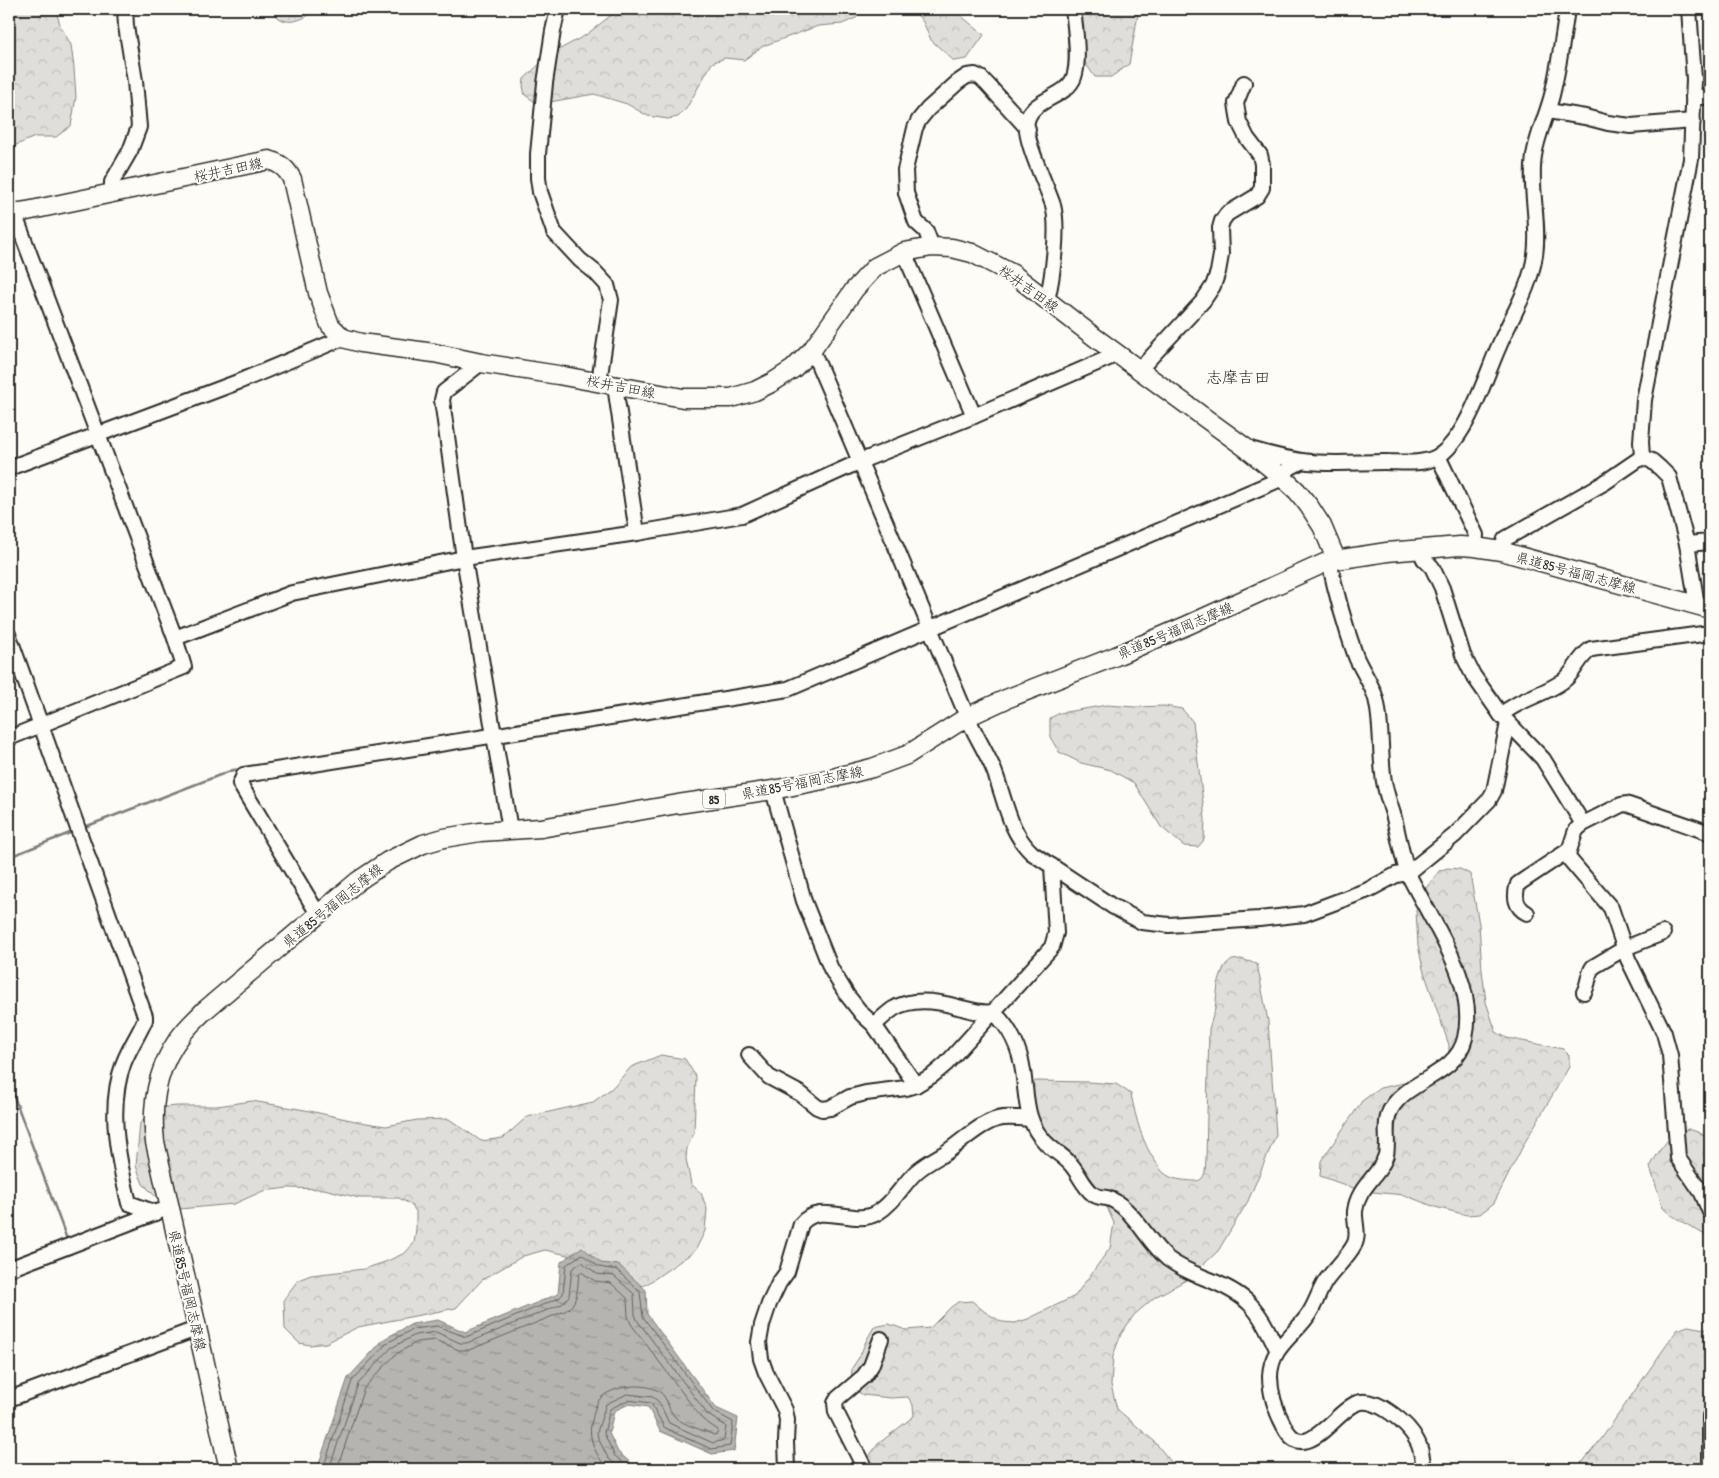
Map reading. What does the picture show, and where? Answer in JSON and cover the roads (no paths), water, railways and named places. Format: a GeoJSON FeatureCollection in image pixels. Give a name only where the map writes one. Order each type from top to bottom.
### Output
{"type":"FeatureCollection","features":[{"type":"Feature","properties":{"kind":"main road","name":"桜井吉田線"},"geometry":{"type":"LineString","coordinates":[[11,212],[74,202],[269,160],[287,169],[292,179],[323,309],[330,325],[342,338],[360,344],[434,353],[683,398],[731,398],[755,392],[774,382],[793,369],[812,350],[854,290],[875,267],[904,252],[932,247],[952,248],[990,261],[1013,274],[1246,448],[1283,478],[1298,491],[1322,526],[1333,560]]}},
{"type":"Feature","properties":{"kind":"main road","name":"県道85号福岡志摩線"},"geometry":{"type":"LineString","coordinates":[[229,1469],[196,1329],[162,1210],[152,1123],[158,1083],[165,1061],[180,1035],[204,1011],[373,869],[423,844],[462,834],[541,828],[678,804],[773,790],[833,778],[888,762],[922,747],[967,717],[1006,698],[1188,626],[1333,560],[1460,546],[1475,547],[1501,551],[1704,607]]}},
{"type":"Feature","properties":{"kind":"street"},"geometry":{"type":"LineString","coordinates":[[112,193],[112,182],[130,151],[139,127],[125,9]]}},
{"type":"Feature","properties":{"kind":"street"},"geometry":{"type":"LineString","coordinates":[[558,9],[545,83],[538,154],[540,192],[554,232],[607,285],[611,300],[608,328],[607,384],[638,533]]}},
{"type":"Feature","properties":{"kind":"street"},"geometry":{"type":"LineString","coordinates":[[1047,300],[1055,240],[1054,211],[1033,151],[1027,121],[1032,113],[1044,102],[1064,89],[1074,78],[1076,58],[1073,9]]}},
{"type":"Feature","properties":{"kind":"street"},"geometry":{"type":"LineString","coordinates":[[1475,547],[1476,535],[1438,456],[1457,437],[1468,418],[1500,344],[1524,295],[1530,276],[1535,254],[1536,236],[1532,170],[1534,154],[1548,111],[1561,53],[1567,9]]}},
{"type":"Feature","properties":{"kind":"street"},"geometry":{"type":"LineString","coordinates":[[1642,457],[1641,442],[1644,400],[1687,185],[1690,159],[1693,97],[1692,39],[1689,9]]}},
{"type":"Feature","properties":{"kind":"street"},"geometry":{"type":"LineString","coordinates":[[932,247],[926,231],[916,222],[906,193],[904,179],[910,144],[919,120],[958,82],[967,76],[975,75],[987,84],[1028,129]]}},
{"type":"Feature","properties":{"kind":"street"},"geometry":{"type":"LineString","coordinates":[[1140,370],[1203,301],[1213,286],[1221,255],[1220,228],[1222,221],[1227,214],[1256,196],[1262,188],[1260,155],[1246,138],[1239,122],[1236,103],[1244,84]]}},
{"type":"Feature","properties":{"kind":"street"},"geometry":{"type":"LineString","coordinates":[[1693,97],[1710,97]]}},
{"type":"Feature","properties":{"kind":"street"},"geometry":{"type":"LineString","coordinates":[[1548,111],[1631,126],[1692,121]]}},
{"type":"Feature","properties":{"kind":"street"},"geometry":{"type":"LineString","coordinates":[[9,738],[184,667],[176,638],[11,212]]}},
{"type":"Feature","properties":{"kind":"street"},"geometry":{"type":"LineString","coordinates":[[904,252],[974,416]]}},
{"type":"Feature","properties":{"kind":"street"},"geometry":{"type":"LineString","coordinates":[[9,468],[238,382],[342,338]]}},
{"type":"Feature","properties":{"kind":"street"},"geometry":{"type":"LineString","coordinates":[[812,350],[861,461],[967,717],[993,768],[1016,834],[1024,846],[1032,853],[1112,906],[1142,922],[1169,925],[1304,914],[1361,893],[1384,883],[1396,875],[1408,872],[1455,835],[1489,800],[1494,791],[1504,719],[1510,707],[1564,681],[1573,671],[1582,655],[1591,649],[1710,633]]}},
{"type":"Feature","properties":{"kind":"street"},"geometry":{"type":"LineString","coordinates":[[176,638],[292,593],[464,558],[742,516],[861,461],[974,416],[1118,354]]}},
{"type":"Feature","properties":{"kind":"street"},"geometry":{"type":"LineString","coordinates":[[481,363],[444,392],[442,400],[464,558],[510,830]]}},
{"type":"Feature","properties":{"kind":"street","name":"桜井吉田線"},"geometry":{"type":"LineString","coordinates":[[1246,448],[1302,461],[1337,463],[1420,462],[1438,456]]}},
{"type":"Feature","properties":{"kind":"street"},"geometry":{"type":"LineString","coordinates":[[1642,457],[1652,461],[1669,477],[1704,607]]}},
{"type":"Feature","properties":{"kind":"street"},"geometry":{"type":"LineString","coordinates":[[1501,551],[1505,539],[1604,483],[1642,457]]}},
{"type":"Feature","properties":{"kind":"street"},"geometry":{"type":"LineString","coordinates":[[318,914],[240,784],[244,775],[788,689],[861,656],[1283,478],[1289,468],[1302,461]]}},
{"type":"Feature","properties":{"kind":"street"},"geometry":{"type":"LineString","coordinates":[[1688,544],[1710,542]]}},
{"type":"Feature","properties":{"kind":"street"},"geometry":{"type":"LineString","coordinates":[[1420,550],[1424,559],[1432,567],[1442,588],[1463,655],[1473,675],[1504,719],[1542,759],[1583,824]]}},
{"type":"Feature","properties":{"kind":"street"},"geometry":{"type":"LineString","coordinates":[[1333,560],[1334,583],[1357,657],[1376,697],[1380,722],[1383,778],[1408,872],[1446,944],[1458,974],[1466,1004],[1467,1024],[1464,1042],[1458,1054],[1445,1067],[1402,1096],[1388,1113],[1386,1154],[1379,1170],[1363,1189],[1355,1211],[1356,1244],[1324,1284],[1307,1317],[1277,1349],[1270,1375],[1273,1397],[1278,1412],[1289,1435],[1296,1440],[1308,1441],[1321,1434],[1334,1419],[1350,1406],[1360,1401],[1379,1406],[1392,1413],[1411,1431],[1418,1441],[1424,1469]]}},
{"type":"Feature","properties":{"kind":"street"},"geometry":{"type":"LineString","coordinates":[[9,636],[145,1016],[145,1020],[120,1075],[116,1121],[117,1148],[130,1203],[162,1210]]}},
{"type":"Feature","properties":{"kind":"street"},"geometry":{"type":"LineString","coordinates":[[773,790],[804,901],[831,968],[852,1002],[874,1025],[916,1085]]}},
{"type":"Feature","properties":{"kind":"street"},"geometry":{"type":"LineString","coordinates":[[1710,833],[1626,804],[1612,808],[1576,830],[1568,854],[1570,860],[1611,908],[1638,979],[1664,1033],[1670,1055],[1678,1158],[1702,1193],[1710,1212]]}},
{"type":"Feature","properties":{"kind":"street"},"geometry":{"type":"LineString","coordinates":[[1527,913],[1517,905],[1516,890],[1518,884],[1569,850]]}},
{"type":"Feature","properties":{"kind":"street"},"geometry":{"type":"LineString","coordinates":[[750,1055],[769,1077],[801,1094],[822,1109],[830,1108],[850,1097],[916,1085],[933,1076],[1052,947],[1056,933],[1052,866]]}},
{"type":"Feature","properties":{"kind":"street"},"geometry":{"type":"LineString","coordinates":[[1584,992],[1593,967],[1625,948],[1663,933]]}},
{"type":"Feature","properties":{"kind":"street"},"geometry":{"type":"LineString","coordinates":[[874,1025],[894,1009],[912,1002],[935,1001],[974,1011],[993,1012]]}},
{"type":"Feature","properties":{"kind":"street"},"geometry":{"type":"LineString","coordinates":[[993,1012],[1002,1020],[1010,1032],[1021,1058],[1030,1119],[1043,1141],[1072,1165],[1085,1186],[1094,1195],[1109,1198],[1126,1210],[1157,1249],[1169,1260],[1197,1276],[1244,1297],[1253,1306],[1266,1326],[1277,1349]]}},
{"type":"Feature","properties":{"kind":"street"},"geometry":{"type":"LineString","coordinates":[[787,1469],[787,1420],[785,1410],[766,1373],[761,1359],[760,1342],[762,1325],[769,1304],[787,1272],[801,1224],[804,1220],[826,1213],[851,1218],[869,1217],[888,1205],[917,1171],[972,1133],[994,1120],[1003,1118],[1030,1119]]}},
{"type":"Feature","properties":{"kind":"street"},"geometry":{"type":"LineString","coordinates":[[9,1269],[162,1210]]}},
{"type":"Feature","properties":{"kind":"street"},"geometry":{"type":"LineString","coordinates":[[9,1399],[196,1329]]}},
{"type":"Feature","properties":{"kind":"street"},"geometry":{"type":"LineString","coordinates":[[865,1469],[836,1412],[835,1403],[838,1398],[864,1376],[871,1366],[881,1339]]}},
{"type":"Feature","properties":{"kind":"street"},"geometry":{"type":"LineString","coordinates":[[1710,1416],[1710,1469]]}},
{"type":"Feature","properties":{"kind":"water"},"geometry":{"type":"Polygon","coordinates":[[[582,1247],[601,1263],[619,1265],[646,1290],[647,1314],[716,1408],[738,1418],[734,1451],[712,1454],[660,1431],[648,1407],[629,1404],[614,1411],[609,1433],[618,1452],[638,1469],[317,1469],[348,1378],[384,1339],[412,1324],[438,1320],[465,1332],[558,1294],[561,1262],[582,1247]]]}},
{"type":"Feature","properties":{"kind":"waterway"},"geometry":{"type":"LineString","coordinates":[[932,620],[975,602]]}},
{"type":"Feature","properties":{"kind":"waterway"},"geometry":{"type":"LineString","coordinates":[[821,667],[922,624]]}},
{"type":"Feature","properties":{"kind":"waterway"},"geometry":{"type":"LineString","coordinates":[[82,828],[233,770],[243,769]]}},
{"type":"Feature","properties":{"kind":"waterway"},"geometry":{"type":"LineString","coordinates":[[9,857],[75,831]]}},
{"type":"Feature","properties":{"kind":"waterway"},"geometry":{"type":"LineString","coordinates":[[9,1083],[68,1242]]}},
{"type":"Feature","properties":{"kind":"waterway"},"geometry":{"type":"LineString","coordinates":[[9,1277],[72,1253],[70,1250]]}},
{"type":"Feature","properties":{"kind":"district","name":"志摩吉田"},"geometry":{"type":"Point","coordinates":[1238,377]}}]}
